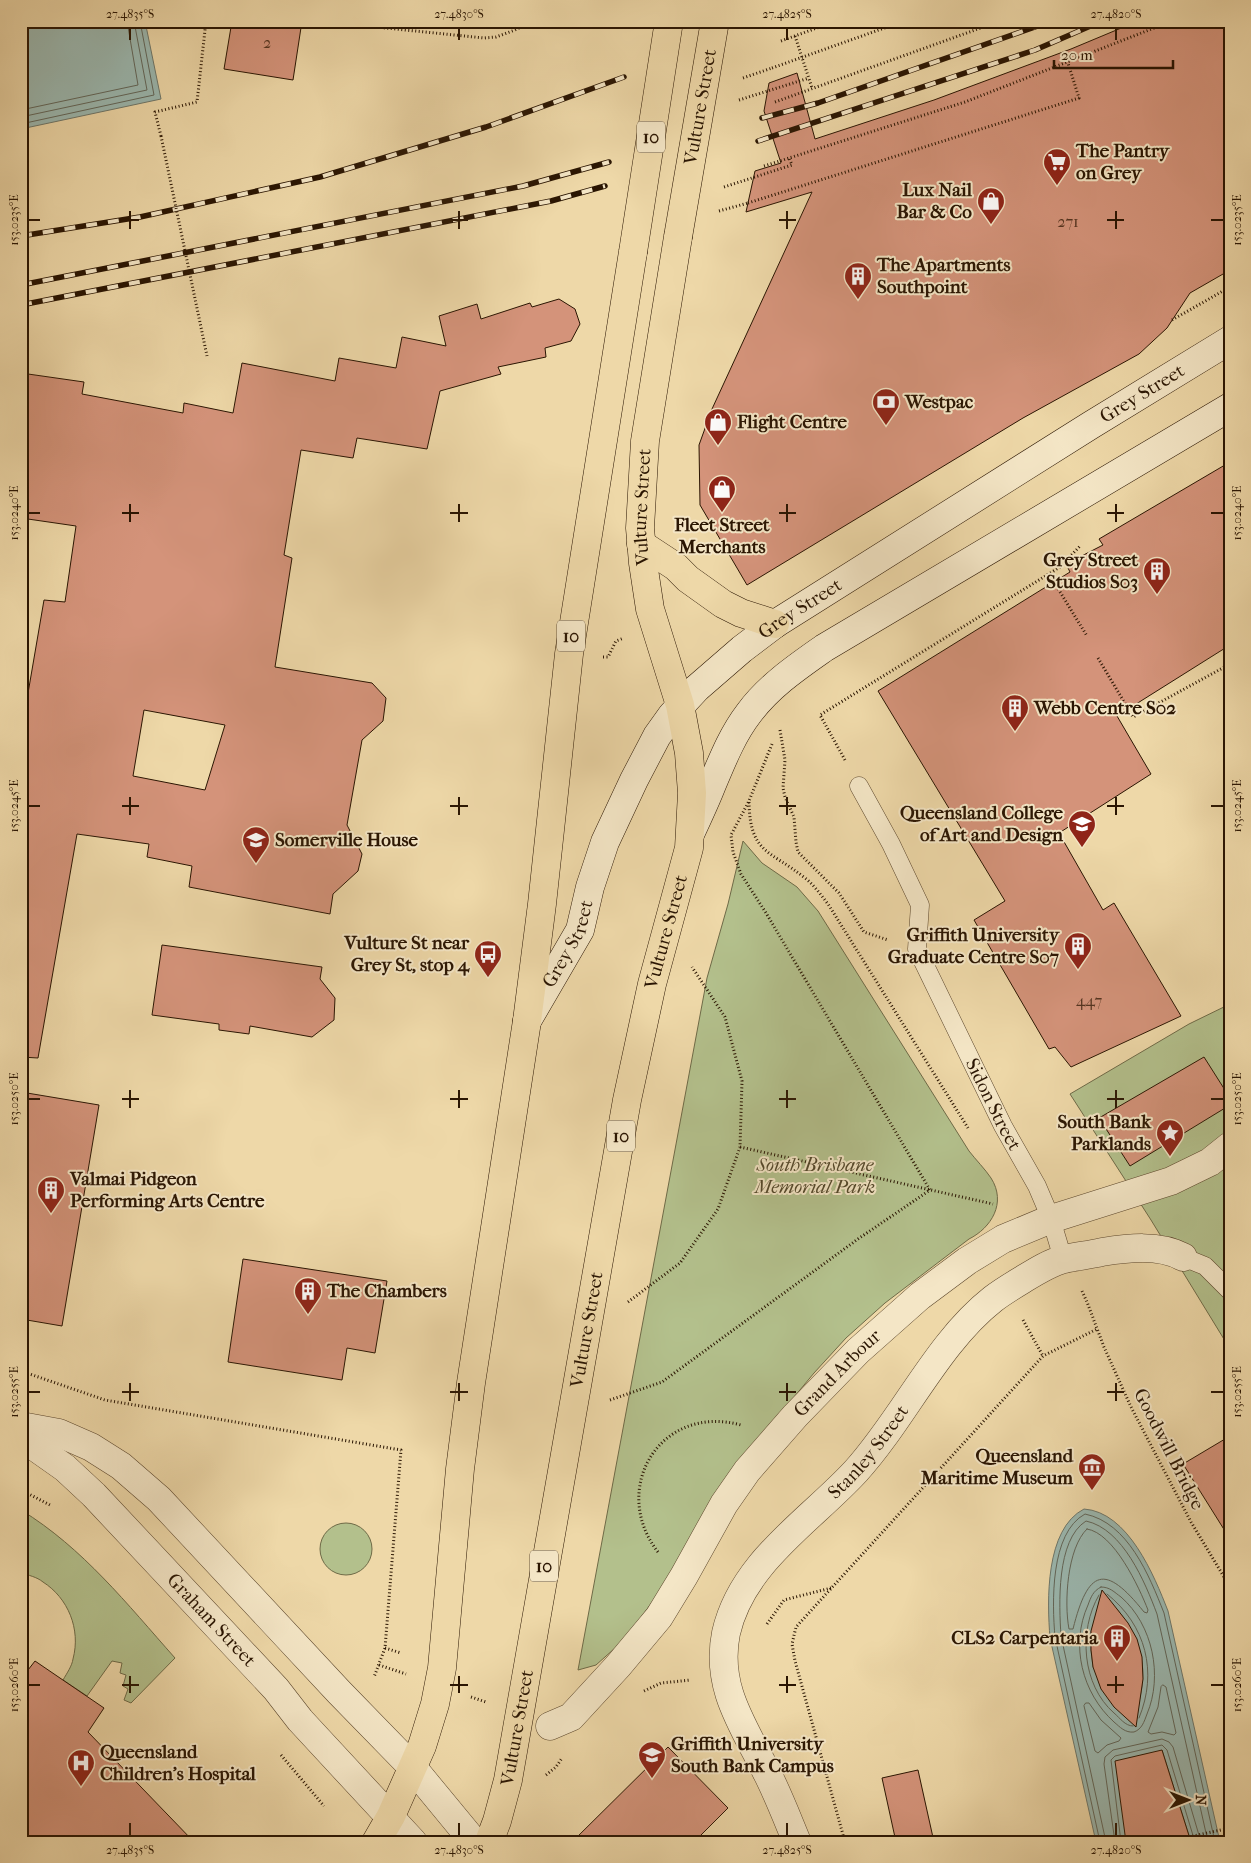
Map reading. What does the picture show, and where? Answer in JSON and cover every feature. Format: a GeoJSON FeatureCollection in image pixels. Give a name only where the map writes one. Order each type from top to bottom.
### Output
{"type":"FeatureCollection","features":[{"type":"Feature","properties":{"kind":"main road","name":"Vulture Street"},"geometry":{"type":"LineString","coordinates":[[489,1842],[508,1780],[627,1100],[652,984],[686,863],[691,832],[689,753],[680,705],[650,609],[643,564],[640,511],[645,441],[715,21]]}},
{"type":"Feature","properties":{"kind":"main road","name":"10"},"geometry":{"type":"LineString","coordinates":[[376,1842],[391,1816],[413,1768],[430,1723],[442,1668],[454,1518],[471,1383],[527,1021],[542,904],[569,654],[633,252],[667,23]]}},
{"type":"Feature","properties":{"kind":"main road"},"geometry":{"type":"LineString","coordinates":[[642,544],[676,567],[699,588],[723,604],[741,613],[776,624]]}},
{"type":"Feature","properties":{"kind":"street","name":"Grey Street"},"geometry":{"type":"LineString","coordinates":[[527,1021],[580,930],[590,887],[605,842],[634,780],[657,736],[680,705],[718,669],[776,624],[1091,425],[1230,340]]}},
{"type":"Feature","properties":{"kind":"street"},"geometry":{"type":"LineString","coordinates":[[691,832],[725,753],[737,731],[772,687],[824,648],[1230,407]]}},
{"type":"Feature","properties":{"kind":"street","name":"Grand Arbour"},"geometry":{"type":"LineString","coordinates":[[550,1726],[570,1717],[618,1666],[659,1617],[724,1504],[747,1471],[794,1416],[858,1351],[920,1296],[967,1261],[1003,1239],[1051,1219],[1171,1182],[1210,1162],[1230,1146]]}},
{"type":"Feature","properties":{"kind":"street"},"geometry":{"type":"LineString","coordinates":[[1063,1259],[1126,1248],[1152,1248],[1183,1257]]}},
{"type":"Feature","properties":{"kind":"street","name":"Stanley Street"},"geometry":{"type":"LineString","coordinates":[[797,1842],[767,1772],[733,1706],[724,1679],[724,1648],[728,1626],[737,1602],[754,1573],[781,1543],[858,1469],[946,1350],[974,1316],[1005,1290],[1063,1259]]}},
{"type":"Feature","properties":{"kind":"street"},"geometry":{"type":"LineString","coordinates":[[21,1426],[59,1433],[91,1447],[121,1466],[148,1488],[413,1768],[474,1842]]}},
{"type":"Feature","properties":{"kind":"street","name":"Graham Street"},"geometry":{"type":"LineString","coordinates":[[21,1437],[65,1468],[94,1495],[256,1668],[300,1720],[391,1816],[413,1842]]}},
{"type":"Feature","properties":{"kind":"lane","name":"Sidon Street"},"geometry":{"type":"LineString","coordinates":[[859,786],[891,844],[920,905],[917,950],[1003,1126],[1037,1186],[1051,1219],[1063,1259]]}},
{"type":"Feature","properties":{"kind":"lane"},"geometry":{"type":"LineString","coordinates":[[1183,1257],[1205,1266],[1230,1291]]}},
{"type":"Feature","properties":{"kind":"path"},"geometry":{"type":"LineString","coordinates":[[206,21],[198,102],[155,112],[207,356]]}},
{"type":"Feature","properties":{"kind":"path"},"geometry":{"type":"LineString","coordinates":[[377,21],[376,27],[473,38],[496,37],[531,22]]}},
{"type":"Feature","properties":{"kind":"path"},"geometry":{"type":"LineString","coordinates":[[514,21],[515,30]]}},
{"type":"Feature","properties":{"kind":"path"},"geometry":{"type":"LineString","coordinates":[[781,41],[836,21]]}},
{"type":"Feature","properties":{"kind":"path"},"geometry":{"type":"LineString","coordinates":[[743,78],[904,21]]}},
{"type":"Feature","properties":{"kind":"path"},"geometry":{"type":"LineString","coordinates":[[775,102],[1000,21]]}},
{"type":"Feature","properties":{"kind":"path"},"geometry":{"type":"LineString","coordinates":[[764,166],[965,102],[1172,21]]}},
{"type":"Feature","properties":{"kind":"path"},"geometry":{"type":"LineString","coordinates":[[795,36],[812,88]]}},
{"type":"Feature","properties":{"kind":"path"},"geometry":{"type":"LineString","coordinates":[[719,211],[1079,98],[1068,63]]}},
{"type":"Feature","properties":{"kind":"path"},"geometry":{"type":"LineString","coordinates":[[739,100],[809,78]]}},
{"type":"Feature","properties":{"kind":"path"},"geometry":{"type":"LineString","coordinates":[[724,187],[792,165],[789,158]]}},
{"type":"Feature","properties":{"kind":"path"},"geometry":{"type":"LineString","coordinates":[[1172,320],[1230,287]]}},
{"type":"Feature","properties":{"kind":"path"},"geometry":{"type":"LineString","coordinates":[[859,786],[820,715],[1060,567],[1081,545]]}},
{"type":"Feature","properties":{"kind":"path"},"geometry":{"type":"LineString","coordinates":[[1049,574],[1087,636]]}},
{"type":"Feature","properties":{"kind":"path"},"geometry":{"type":"LineString","coordinates":[[1098,658],[1134,717],[1230,664]]}},
{"type":"Feature","properties":{"kind":"path"},"geometry":{"type":"LineString","coordinates":[[917,950],[864,932],[838,893],[798,852],[794,816],[783,788],[785,760],[779,727],[732,835],[734,852],[741,874],[930,1190]]}},
{"type":"Feature","properties":{"kind":"path"},"geometry":{"type":"LineString","coordinates":[[748,801],[749,820],[757,841],[770,854],[804,877],[828,904],[973,1136]]}},
{"type":"Feature","properties":{"kind":"path"},"geometry":{"type":"LineString","coordinates":[[628,1302],[680,1263],[718,1209],[740,1147],[742,1081],[725,1018],[690,962]]}},
{"type":"Feature","properties":{"kind":"path"},"geometry":{"type":"LineString","coordinates":[[740,1147],[996,1205]]}},
{"type":"Feature","properties":{"kind":"path"},"geometry":{"type":"LineString","coordinates":[[609,1400],[662,1382],[858,1239],[930,1190]]}},
{"type":"Feature","properties":{"kind":"path","name":"Goodwill Bridge"},"geometry":{"type":"LineString","coordinates":[[1063,1259],[1088,1302],[1104,1347],[1186,1514],[1230,1588]]}},
{"type":"Feature","properties":{"kind":"path"},"geometry":{"type":"LineString","coordinates":[[1022,1320],[1044,1356]]}},
{"type":"Feature","properties":{"kind":"path"},"geometry":{"type":"LineString","coordinates":[[845,1842],[794,1661],[792,1644],[796,1627],[1044,1356],[1097,1329]]}},
{"type":"Feature","properties":{"kind":"path"},"geometry":{"type":"LineString","coordinates":[[21,1371],[105,1400],[401,1450],[385,1648],[373,1680]]}},
{"type":"Feature","properties":{"kind":"path"},"geometry":{"type":"LineString","coordinates":[[684,1576],[659,1555],[648,1540],[642,1525],[638,1496],[647,1461],[664,1439],[677,1430],[703,1422],[730,1422],[754,1430],[772,1442]]}},
{"type":"Feature","properties":{"kind":"path"},"geometry":{"type":"LineString","coordinates":[[766,1626],[784,1600],[832,1587]]}},
{"type":"Feature","properties":{"kind":"path"},"geometry":{"type":"LineString","coordinates":[[385,1648],[401,1653]]}},
{"type":"Feature","properties":{"kind":"path"},"geometry":{"type":"LineString","coordinates":[[379,1665],[393,1670]]}},
{"type":"Feature","properties":{"kind":"path"},"geometry":{"type":"LineString","coordinates":[[643,1692],[660,1684],[724,1679]]}},
{"type":"Feature","properties":{"kind":"path"},"geometry":{"type":"LineString","coordinates":[[541,1778],[556,1767],[569,1752]]}},
{"type":"Feature","properties":{"kind":"path"},"geometry":{"type":"LineString","coordinates":[[1189,1837],[1230,1828]]}},
{"type":"Feature","properties":{"kind":"green space","name":"South Brisbane Memorial Park"},"geometry":{"type":"Polygon","coordinates":[[[743,841],[762,863],[797,887],[818,911],[969,1151],[991,1178],[996,1187],[997,1205],[994,1214],[984,1228],[885,1303],[846,1338],[814,1373],[775,1420],[656,1597],[624,1640],[596,1665],[578,1670],[707,978],[728,904],[743,841]]]}},
{"type":"Feature","properties":{"kind":"green space","name":"South Bank Parklands"},"geometry":{"type":"Polygon","coordinates":[[[1230,1004],[1230,1349],[1151,1220],[1070,1094],[1189,1024],[1230,1004]]]}},
{"type":"Feature","properties":{"kind":"green space"},"geometry":{"type":"Polygon","coordinates":[[[21,1510],[43,1525],[84,1559],[122,1597],[175,1658],[131,1703],[124,1700],[128,1689],[123,1686],[126,1675],[120,1673],[122,1663],[112,1661],[87,1696],[63,1680],[73,1659],[75,1648],[74,1626],[66,1605],[52,1589],[38,1579],[21,1573],[21,1510]]]}},
{"type":"Feature","properties":{"kind":"green space"},"geometry":{"type":"Polygon","coordinates":[[[346,1523],[356,1525],[364,1531],[370,1539],[372,1549],[370,1559],[364,1567],[356,1573],[346,1575],[336,1573],[328,1567],[322,1559],[320,1549],[322,1539],[328,1531],[336,1525],[346,1523]]]}},
{"type":"Feature","properties":{"kind":"water"},"geometry":{"type":"Polygon","coordinates":[[[21,21],[145,21],[161,99],[21,129],[21,21]]]}},
{"type":"Feature","properties":{"kind":"water"},"geometry":{"type":"Polygon","coordinates":[[[1084,1509],[1100,1513],[1114,1521],[1137,1548],[1155,1580],[1168,1611],[1220,1842],[1191,1842],[1162,1750],[1126,1842],[1096,1842],[1050,1638],[1049,1586],[1051,1567],[1055,1549],[1062,1532],[1071,1519],[1084,1509]],[[1117,1609],[1091,1631],[1091,1650],[1093,1667],[1132,1722],[1138,1706],[1143,1677],[1139,1649],[1127,1623],[1117,1609]]]}},
{"type":"Feature","properties":{"kind":"building"},"geometry":{"type":"Polygon","coordinates":[[[232,21],[302,21],[293,80],[224,69],[232,21]]]}},
{"type":"Feature","properties":{"kind":"building"},"geometry":{"type":"Polygon","coordinates":[[[1138,21],[1230,21],[1230,270],[1190,293],[1167,328],[1139,354],[1023,418],[747,585],[700,505],[699,445],[712,409],[812,192],[746,212],[755,171],[781,163],[764,111],[769,83],[797,73],[815,139],[934,100],[1071,49],[1138,21]]]}},
{"type":"Feature","properties":{"kind":"building"},"geometry":{"type":"Polygon","coordinates":[[[559,299],[575,309],[580,324],[571,341],[545,348],[546,357],[498,367],[501,374],[440,391],[427,449],[357,438],[353,458],[301,450],[284,555],[292,558],[275,667],[372,683],[386,698],[383,721],[362,740],[347,825],[362,854],[358,871],[333,894],[330,914],[189,887],[192,866],[147,857],[149,844],[77,834],[38,1058],[21,1057],[21,734],[44,600],[65,602],[76,526],[21,518],[21,373],[84,382],[82,394],[183,413],[184,403],[233,413],[242,363],[335,381],[339,358],[396,368],[402,337],[446,346],[439,316],[477,304],[481,319],[530,303],[532,307],[559,299]],[[144,710],[133,776],[205,790],[225,725],[144,710]]]}},
{"type":"Feature","properties":{"kind":"building","name":"Queensland College of Art and Design"},"geometry":{"type":"Polygon","coordinates":[[[1230,462],[1230,645],[1117,716],[1151,774],[1059,833],[1103,910],[1114,903],[1181,1016],[1071,1067],[1055,1047],[1049,1049],[974,920],[1005,901],[878,691],[1070,572],[1066,564],[1103,545],[1099,539],[1230,462]]]}},
{"type":"Feature","properties":{"kind":"building"},"geometry":{"type":"Polygon","coordinates":[[[162,945],[322,967],[320,979],[335,998],[334,1020],[312,1037],[250,1026],[249,1034],[219,1030],[219,1024],[152,1015],[162,945]]]}},
{"type":"Feature","properties":{"kind":"building"},"geometry":{"type":"Polygon","coordinates":[[[1204,1057],[1230,1098],[1230,1105],[1130,1166],[1099,1118],[1204,1057]]]}},
{"type":"Feature","properties":{"kind":"building","name":"Valmai Pidgeon Performing Arts Centre"},"geometry":{"type":"Polygon","coordinates":[[[21,1092],[99,1105],[62,1326],[21,1319],[21,1092]]]}},
{"type":"Feature","properties":{"kind":"building","name":"The Chambers"},"geometry":{"type":"Polygon","coordinates":[[[243,1259],[387,1281],[375,1353],[347,1348],[342,1380],[228,1362],[243,1259]]]}},
{"type":"Feature","properties":{"kind":"building"},"geometry":{"type":"Polygon","coordinates":[[[1230,1436],[1230,1539],[1183,1464],[1230,1436]]]}},
{"type":"Feature","properties":{"kind":"building","name":"CLS2 Carpentaria"},"geometry":{"type":"Polygon","coordinates":[[[1102,1590],[1128,1623],[1137,1639],[1142,1657],[1143,1679],[1136,1727],[1114,1707],[1101,1689],[1093,1667],[1091,1631],[1102,1590]]]}},
{"type":"Feature","properties":{"kind":"building","name":"Queensland Children's Hospital"},"geometry":{"type":"Polygon","coordinates":[[[35,1661],[104,1708],[88,1732],[194,1842],[21,1842],[21,1679],[35,1661]]]}},
{"type":"Feature","properties":{"kind":"building"},"geometry":{"type":"Polygon","coordinates":[[[668,1747],[728,1808],[694,1842],[572,1842],[668,1747]]]}},
{"type":"Feature","properties":{"kind":"building"},"geometry":{"type":"Polygon","coordinates":[[[1162,1750],[1191,1842],[1126,1842],[1115,1761],[1162,1750]]]}},
{"type":"Feature","properties":{"kind":"building"},"geometry":{"type":"Polygon","coordinates":[[[918,1770],[934,1842],[896,1842],[882,1778],[918,1770]]]}},
{"type":"Feature","properties":{"kind":"railway"},"geometry":{"type":"LineString","coordinates":[[762,118],[818,103],[1052,21]]}},
{"type":"Feature","properties":{"kind":"railway"},"geometry":{"type":"LineString","coordinates":[[758,141],[1035,50],[1102,21]]}},
{"type":"Feature","properties":{"kind":"railway"},"geometry":{"type":"LineString","coordinates":[[21,236],[140,217],[320,177],[486,127],[624,77]]}},
{"type":"Feature","properties":{"kind":"railway"},"geometry":{"type":"LineString","coordinates":[[21,285],[523,186],[609,162]]}},
{"type":"Feature","properties":{"kind":"railway"},"geometry":{"type":"LineString","coordinates":[[21,305],[551,201],[605,186]]}},
{"type":"Feature","properties":{"kind":"place","name":"The Pantry on Grey"},"geometry":{"type":"Point","coordinates":[1057,186]}},
{"type":"Feature","properties":{"kind":"place","name":"Lux Nail Bar & Co"},"geometry":{"type":"Point","coordinates":[991,225]}},
{"type":"Feature","properties":{"kind":"place","name":"The Apartments Southpoint"},"geometry":{"type":"Point","coordinates":[858,300]}},
{"type":"Feature","properties":{"kind":"place","name":"Westpac"},"geometry":{"type":"Point","coordinates":[886,426]}},
{"type":"Feature","properties":{"kind":"place","name":"Flight Centre"},"geometry":{"type":"Point","coordinates":[718,446]}},
{"type":"Feature","properties":{"kind":"place","name":"Fleet Street Merchants"},"geometry":{"type":"Point","coordinates":[722,513]}},
{"type":"Feature","properties":{"kind":"place","name":"Grey Street Studios S03"},"geometry":{"type":"Point","coordinates":[1157,595]}},
{"type":"Feature","properties":{"kind":"place","name":"Webb Centre S02"},"geometry":{"type":"Point","coordinates":[1015,732]}},
{"type":"Feature","properties":{"kind":"place","name":"Queensland College of Art and Design"},"geometry":{"type":"Point","coordinates":[1082,848]}},
{"type":"Feature","properties":{"kind":"place","name":"Somerville House"},"geometry":{"type":"Point","coordinates":[256,864]}},
{"type":"Feature","properties":{"kind":"place","name":"Griffith University Graduate Centre S07"},"geometry":{"type":"Point","coordinates":[1078,970]}},
{"type":"Feature","properties":{"kind":"place","name":"Vulture St near Grey St, stop 4"},"geometry":{"type":"Point","coordinates":[488,978]}},
{"type":"Feature","properties":{"kind":"place","name":"South Bank Parklands"},"geometry":{"type":"Point","coordinates":[1170,1157]}},
{"type":"Feature","properties":{"kind":"place","name":"Valmai Pidgeon Performing Arts Centre"},"geometry":{"type":"Point","coordinates":[51,1214]}},
{"type":"Feature","properties":{"kind":"place","name":"The Chambers"},"geometry":{"type":"Point","coordinates":[308,1315]}},
{"type":"Feature","properties":{"kind":"place","name":"Queensland Maritime Museum"},"geometry":{"type":"Point","coordinates":[1092,1491]}},
{"type":"Feature","properties":{"kind":"place","name":"CLS2 Carpentaria"},"geometry":{"type":"Point","coordinates":[1117,1662]}},
{"type":"Feature","properties":{"kind":"place","name":"Griffith University South Bank Campus"},"geometry":{"type":"Point","coordinates":[652,1779]}},
{"type":"Feature","properties":{"kind":"place","name":"Queensland Children's Hospital"},"geometry":{"type":"Point","coordinates":[81,1787]}}]}
